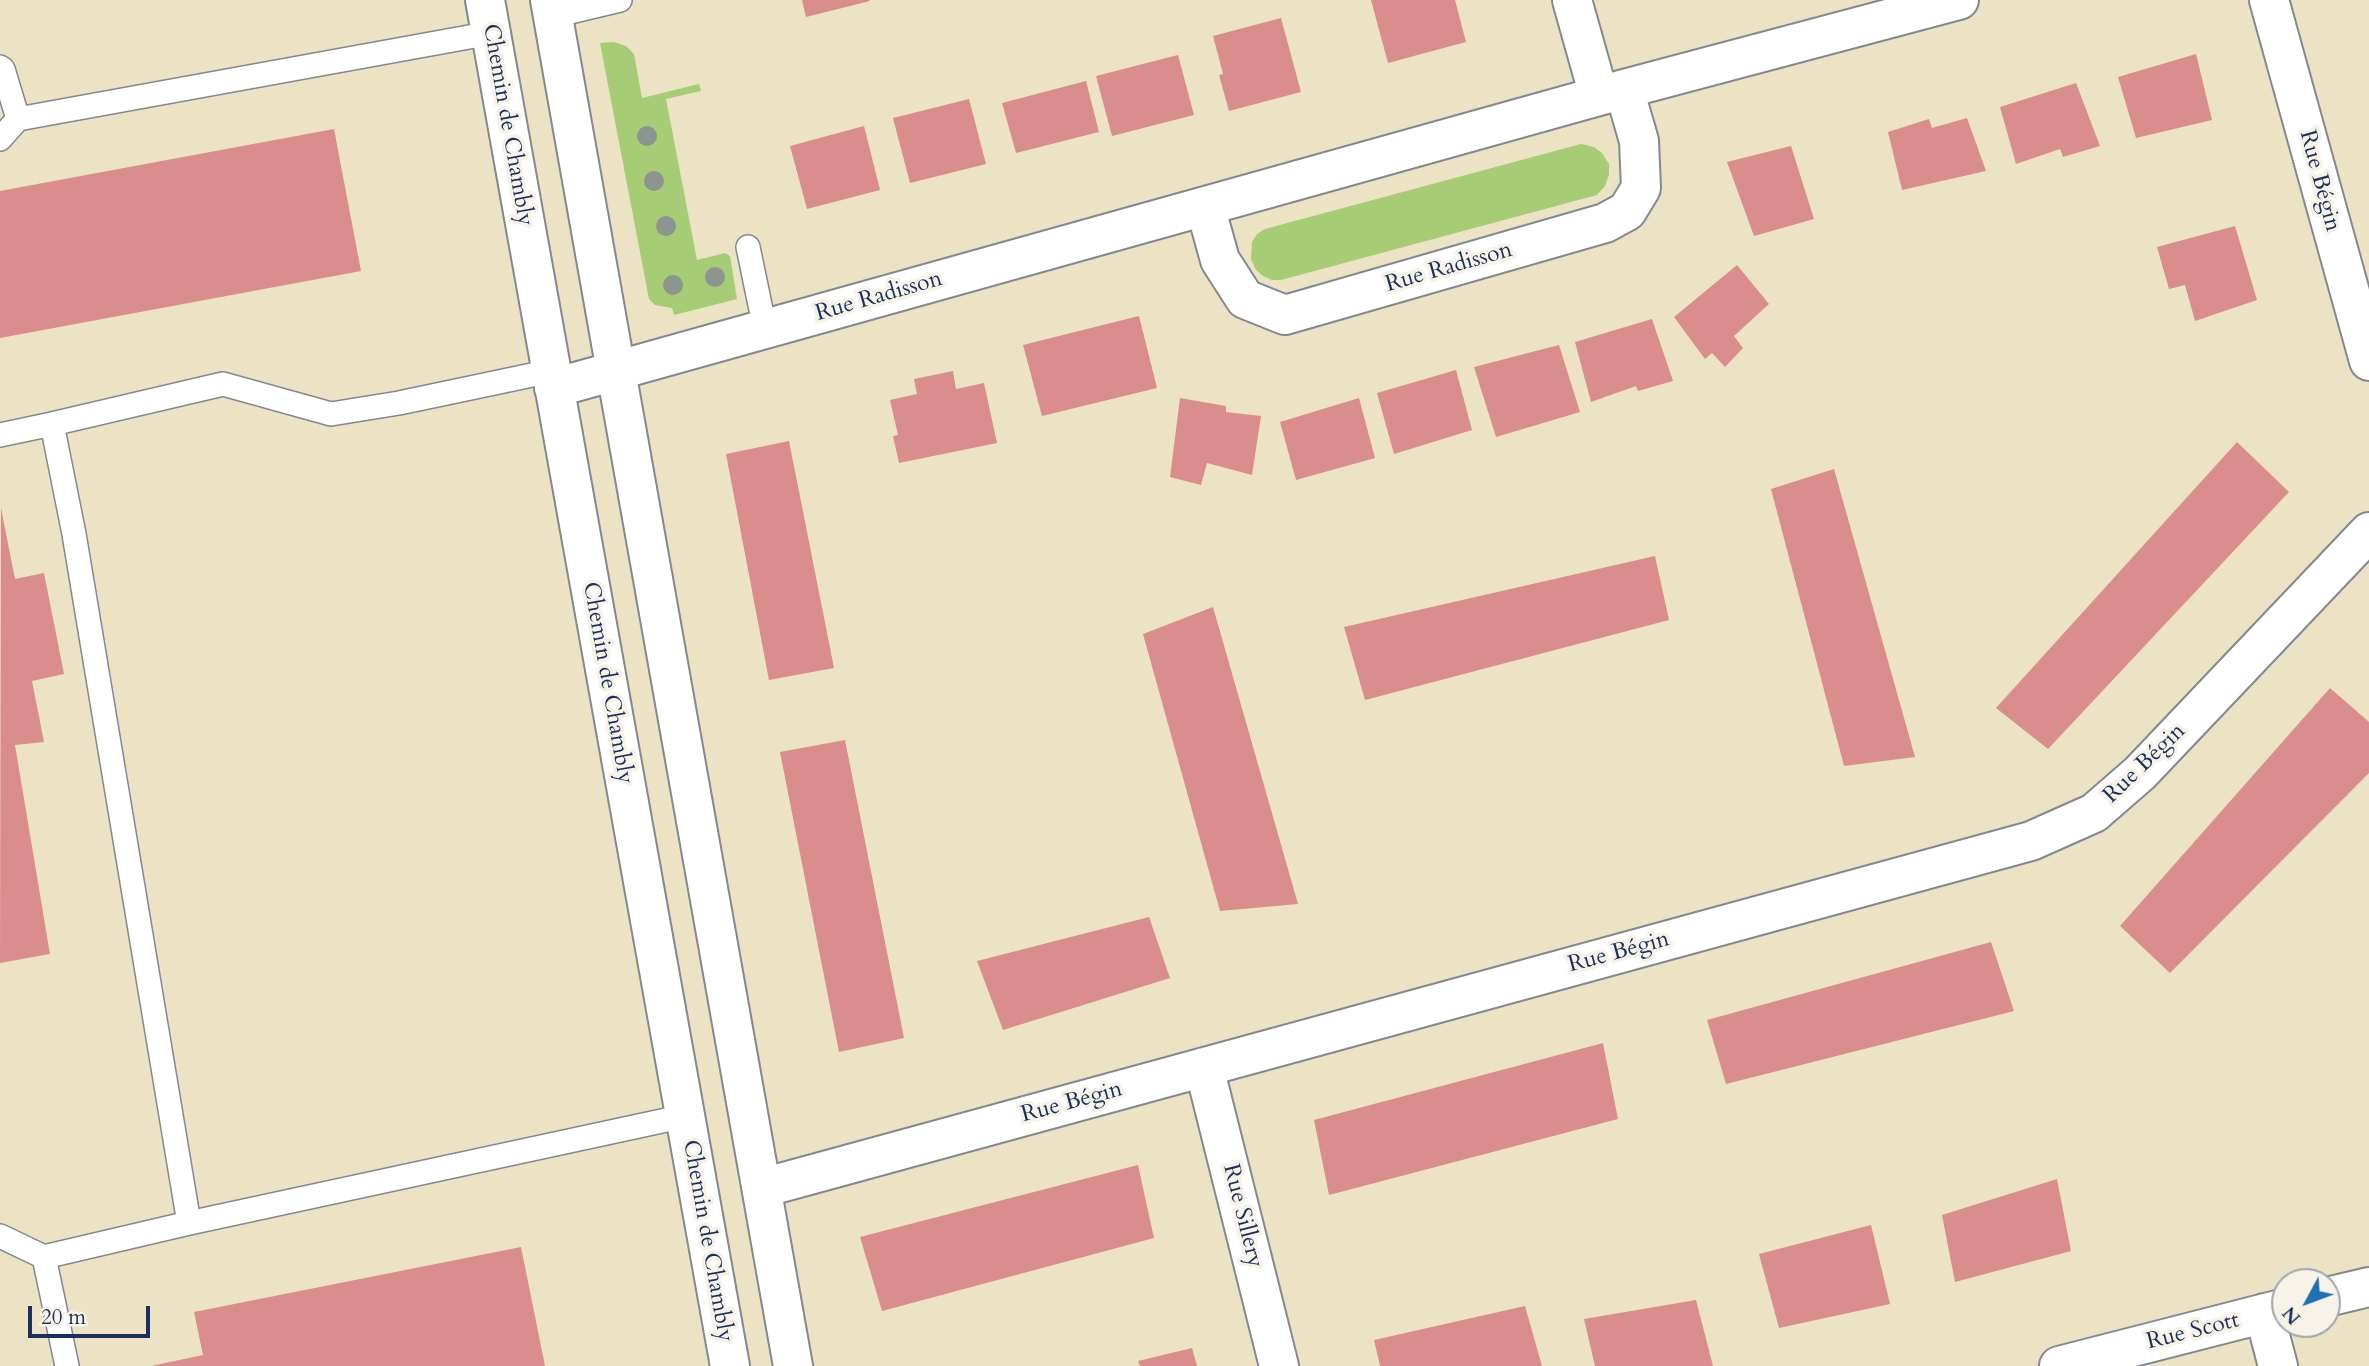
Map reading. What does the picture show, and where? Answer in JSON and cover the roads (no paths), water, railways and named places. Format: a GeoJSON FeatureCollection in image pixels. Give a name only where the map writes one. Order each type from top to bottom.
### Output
{"type":"FeatureCollection","features":[{"type":"Feature","properties":{"kind":"street"},"geometry":{"type":"LineString","coordinates":[[1572,0],[1612,93]]}},
{"type":"Feature","properties":{"kind":"street","name":"Rue Radisson"},"geometry":{"type":"LineString","coordinates":[[552,380],[615,370],[1612,93],[1959,0]]}},
{"type":"Feature","properties":{"kind":"street","name":"Rue Bégin"},"geometry":{"type":"LineString","coordinates":[[2269,0],[2369,361]]}},
{"type":"Feature","properties":{"kind":"street"},"geometry":{"type":"LineString","coordinates":[[552,8],[793,1366]]}},
{"type":"Feature","properties":{"kind":"street","name":"Chemin de Chambly"},"geometry":{"type":"LineString","coordinates":[[488,17],[730,1366]]}},
{"type":"Feature","properties":{"kind":"street","name":"Rue Radisson"},"geometry":{"type":"LineString","coordinates":[[1205,206],[1220,260],[1245,299],[1285,314],[1605,223],[1628,211],[1641,188],[1639,141],[1612,93]]}},
{"type":"Feature","properties":{"kind":"street","name":"Rue Bégin"},"geometry":{"type":"LineString","coordinates":[[762,1188],[2031,841],[2094,813],[2140,773],[2369,532]]}},
{"type":"Feature","properties":{"kind":"street","name":"Rue Sillery"},"geometry":{"type":"LineString","coordinates":[[1205,1067],[1279,1366]]}},
{"type":"Feature","properties":{"kind":"street"},"geometry":{"type":"LineString","coordinates":[[2341,1294],[2369,1287]]}},
{"type":"Feature","properties":{"kind":"street","name":"Rue Scott"},"geometry":{"type":"LineString","coordinates":[[2059,1366],[2271,1312]]}},
{"type":"Feature","properties":{"kind":"street"},"geometry":{"type":"LineString","coordinates":[[2276,1338],[2278,1366]]}},
{"type":"Feature","properties":{"kind":"lane"},"geometry":{"type":"LineString","coordinates":[[552,8],[620,0]]}},
{"type":"Feature","properties":{"kind":"lane"},"geometry":{"type":"LineString","coordinates":[[0,139],[18,119],[488,17]]}},
{"type":"Feature","properties":{"kind":"lane"},"geometry":{"type":"LineString","coordinates":[[0,67],[3,69],[18,119]]}},
{"type":"Feature","properties":{"kind":"lane"},"geometry":{"type":"LineString","coordinates":[[748,247],[765,329]]}},
{"type":"Feature","properties":{"kind":"lane"},"geometry":{"type":"LineString","coordinates":[[0,435],[223,384],[331,414],[552,380]]}},
{"type":"Feature","properties":{"kind":"lane"},"geometry":{"type":"LineString","coordinates":[[52,424],[76,546],[189,1223]]}},
{"type":"Feature","properties":{"kind":"lane"},"geometry":{"type":"LineString","coordinates":[[0,1236],[44,1257],[685,1116]]}},
{"type":"Feature","properties":{"kind":"lane"},"geometry":{"type":"LineString","coordinates":[[44,1257],[67,1366]]}}]}
